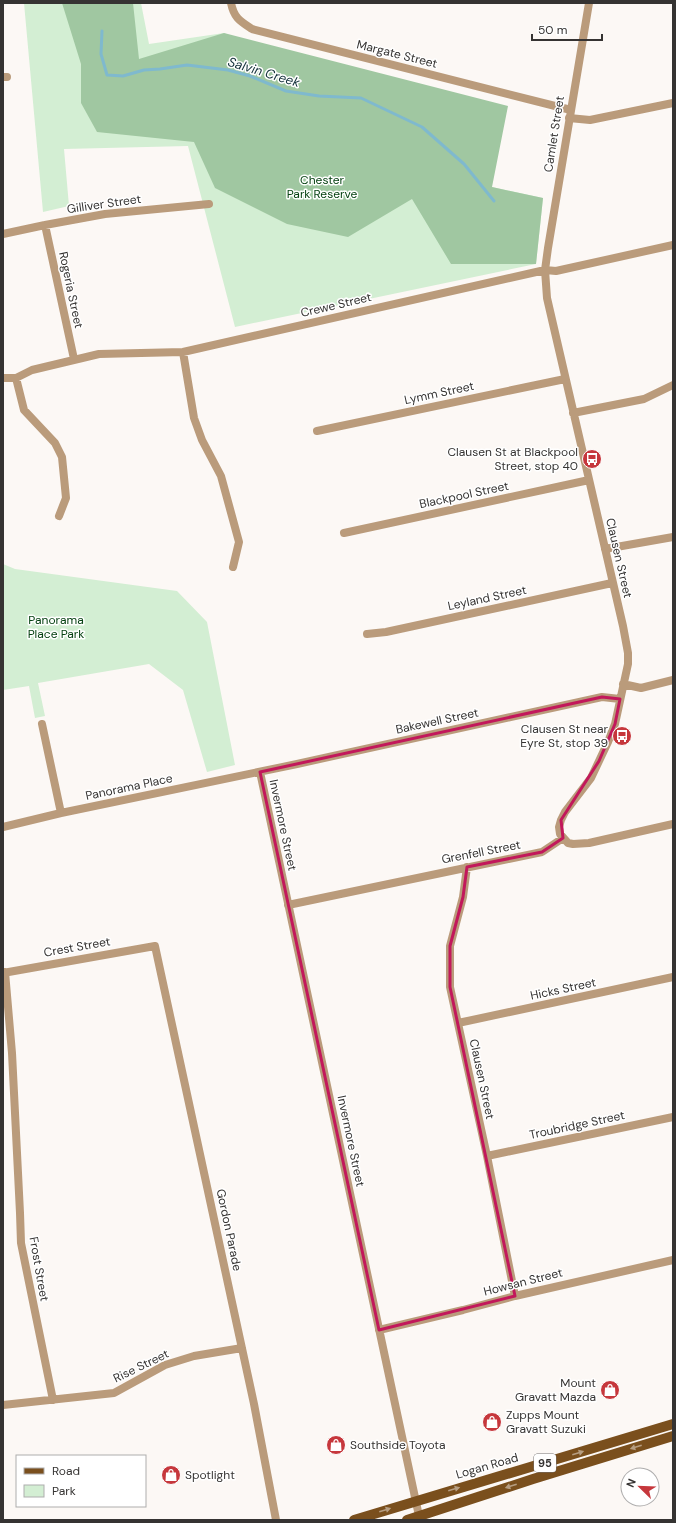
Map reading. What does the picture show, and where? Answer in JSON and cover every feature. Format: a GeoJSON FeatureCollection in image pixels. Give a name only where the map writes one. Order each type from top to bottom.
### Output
{"type":"FeatureCollection","features":[{"type":"Feature","properties":{"kind":"main road","name":"Logan Road"},"geometry":{"type":"LineString","coordinates":[[354,1520],[673,1424]]}},
{"type":"Feature","properties":{"kind":"main road","name":"Logan Road"},"geometry":{"type":"LineString","coordinates":[[407,1520],[673,1436]]}},
{"type":"Feature","properties":{"kind":"street","name":"Margate Street"},"geometry":{"type":"LineString","coordinates":[[231,3],[232,10],[238,20],[252,29],[590,120],[673,103]]}},
{"type":"Feature","properties":{"kind":"street","name":"Camlet Street"},"geometry":{"type":"LineString","coordinates":[[545,270],[589,3]]}},
{"type":"Feature","properties":{"kind":"street","name":"Gilliver Street"},"geometry":{"type":"LineString","coordinates":[[3,234],[104,214],[209,204]]}},
{"type":"Feature","properties":{"kind":"street","name":"Rogeria Street"},"geometry":{"type":"LineString","coordinates":[[45,225],[74,359]]}},
{"type":"Feature","properties":{"kind":"street","name":"Crewe Street"},"geometry":{"type":"LineString","coordinates":[[3,378],[16,378],[32,370],[99,354],[183,352],[545,270],[556,271],[673,245]]}},
{"type":"Feature","properties":{"kind":"street","name":"Clausen Street"},"geometry":{"type":"LineString","coordinates":[[545,270],[547,298],[628,653],[628,664],[615,724],[599,761],[582,791],[565,812],[561,820],[559,828],[563,838]]}},
{"type":"Feature","properties":{"kind":"street"},"geometry":{"type":"LineString","coordinates":[[183,352],[194,418],[202,440],[221,476],[239,542],[233,567]]}},
{"type":"Feature","properties":{"kind":"street"},"geometry":{"type":"LineString","coordinates":[[16,378],[24,410],[55,443],[62,457],[66,498],[59,516]]}},
{"type":"Feature","properties":{"kind":"street","name":"Lymm Street"},"geometry":{"type":"LineString","coordinates":[[317,431],[566,379]]}},
{"type":"Feature","properties":{"kind":"street"},"geometry":{"type":"LineString","coordinates":[[573,413],[644,399],[673,384]]}},
{"type":"Feature","properties":{"kind":"street","name":"Blackpool Street"},"geometry":{"type":"LineString","coordinates":[[344,533],[589,480]]}},
{"type":"Feature","properties":{"kind":"street"},"geometry":{"type":"LineString","coordinates":[[605,549],[673,537]]}},
{"type":"Feature","properties":{"kind":"street","name":"Leyland Street"},"geometry":{"type":"LineString","coordinates":[[367,634],[386,632],[612,583]]}},
{"type":"Feature","properties":{"kind":"street"},"geometry":{"type":"LineString","coordinates":[[623,684],[641,688],[673,680]]}},
{"type":"Feature","properties":{"kind":"street","name":"Bakewell Street"},"geometry":{"type":"LineString","coordinates":[[260,772],[602,697],[620,699]]}},
{"type":"Feature","properties":{"kind":"street"},"geometry":{"type":"LineString","coordinates":[[42,724],[61,813]]}},
{"type":"Feature","properties":{"kind":"street","name":"Panorama Place"},"geometry":{"type":"LineString","coordinates":[[3,827],[61,813],[260,772]]}},
{"type":"Feature","properties":{"kind":"street","name":"Invermore Street"},"geometry":{"type":"LineString","coordinates":[[260,772],[420,1516]]}},
{"type":"Feature","properties":{"kind":"street"},"geometry":{"type":"LineString","coordinates":[[563,838],[568,843],[573,844],[589,843],[673,824]]}},
{"type":"Feature","properties":{"kind":"street","name":"Grenfell Street"},"geometry":{"type":"LineString","coordinates":[[288,905],[542,852],[563,838]]}},
{"type":"Feature","properties":{"kind":"street","name":"Clausen Street"},"geometry":{"type":"LineString","coordinates":[[467,867],[463,897],[450,946],[450,987],[487,1156],[515,1296]]}},
{"type":"Feature","properties":{"kind":"street","name":"Crest Street"},"geometry":{"type":"LineString","coordinates":[[4,972],[155,946]]}},
{"type":"Feature","properties":{"kind":"street","name":"Gordon Parade"},"geometry":{"type":"LineString","coordinates":[[155,946],[242,1348],[276,1520]]}},
{"type":"Feature","properties":{"kind":"street","name":"Frost Street"},"geometry":{"type":"LineString","coordinates":[[4,972],[13,1076],[21,1243],[53,1400]]}},
{"type":"Feature","properties":{"kind":"street","name":"Hicks Street"},"geometry":{"type":"LineString","coordinates":[[458,1023],[673,977]]}},
{"type":"Feature","properties":{"kind":"street","name":"Troubridge Street"},"geometry":{"type":"LineString","coordinates":[[487,1156],[673,1117]]}},
{"type":"Feature","properties":{"kind":"street","name":"Howsan Street"},"geometry":{"type":"LineString","coordinates":[[379,1330],[515,1296],[673,1260]]}},
{"type":"Feature","properties":{"kind":"street","name":"Rise Street"},"geometry":{"type":"LineString","coordinates":[[3,1405],[114,1393],[166,1364],[194,1356],[242,1348]]}},
{"type":"Feature","properties":{"kind":"highlighted area"},"geometry":{"type":"Polygon","coordinates":[[[602,697],[620,699],[615,724],[599,761],[561,820],[563,838],[542,852],[467,867],[463,897],[450,946],[450,987],[515,1296],[379,1330],[260,772],[602,697]]]}},
{"type":"Feature","properties":{"kind":"green space","name":"Chester Park Reserve"},"geometry":{"type":"Polygon","coordinates":[[[24,3],[141,3],[149,44],[224,33],[492,146],[492,187],[543,198],[536,264],[235,327],[188,146],[64,149],[69,206],[43,212],[24,3]]]}},
{"type":"Feature","properties":{"kind":"green space","name":"Chester Park Reserve"},"geometry":{"type":"Polygon","coordinates":[[[62,3],[133,3],[139,59],[224,33],[508,106],[492,187],[543,198],[536,264],[451,264],[412,199],[348,237],[287,224],[215,188],[194,142],[97,132],[81,103],[81,64],[62,3]]]}},
{"type":"Feature","properties":{"kind":"green space","name":"Panorama Place Park"},"geometry":{"type":"Polygon","coordinates":[[[3,564],[15,569],[177,591],[207,622],[235,765],[207,772],[183,690],[149,664],[38,683],[45,716],[35,718],[29,686],[3,690],[3,564]]]}},
{"type":"Feature","properties":{"kind":"waterway","name":"Salvin Creek"},"geometry":{"type":"LineString","coordinates":[[102,31],[101,54],[107,75],[123,76],[144,70],[187,65],[228,70],[250,76],[286,91],[319,96],[361,98],[422,127],[464,164],[494,201]]}},
{"type":"Feature","properties":{"kind":"place","name":"Clausen St at Blackpool Street, stop 40"},"geometry":{"type":"Point","coordinates":[592,459]}},
{"type":"Feature","properties":{"kind":"place","name":"Clausen St near Eyre St, stop 39"},"geometry":{"type":"Point","coordinates":[622,736]}},
{"type":"Feature","properties":{"kind":"place","name":"Mount Gravatt Mazda"},"geometry":{"type":"Point","coordinates":[610,1390]}},
{"type":"Feature","properties":{"kind":"place","name":"Zupps Mount Gravatt Suzuki"},"geometry":{"type":"Point","coordinates":[492,1422]}},
{"type":"Feature","properties":{"kind":"place","name":"Southside Toyota"},"geometry":{"type":"Point","coordinates":[336,1445]}},
{"type":"Feature","properties":{"kind":"place","name":"Spotlight"},"geometry":{"type":"Point","coordinates":[171,1475]}}]}
